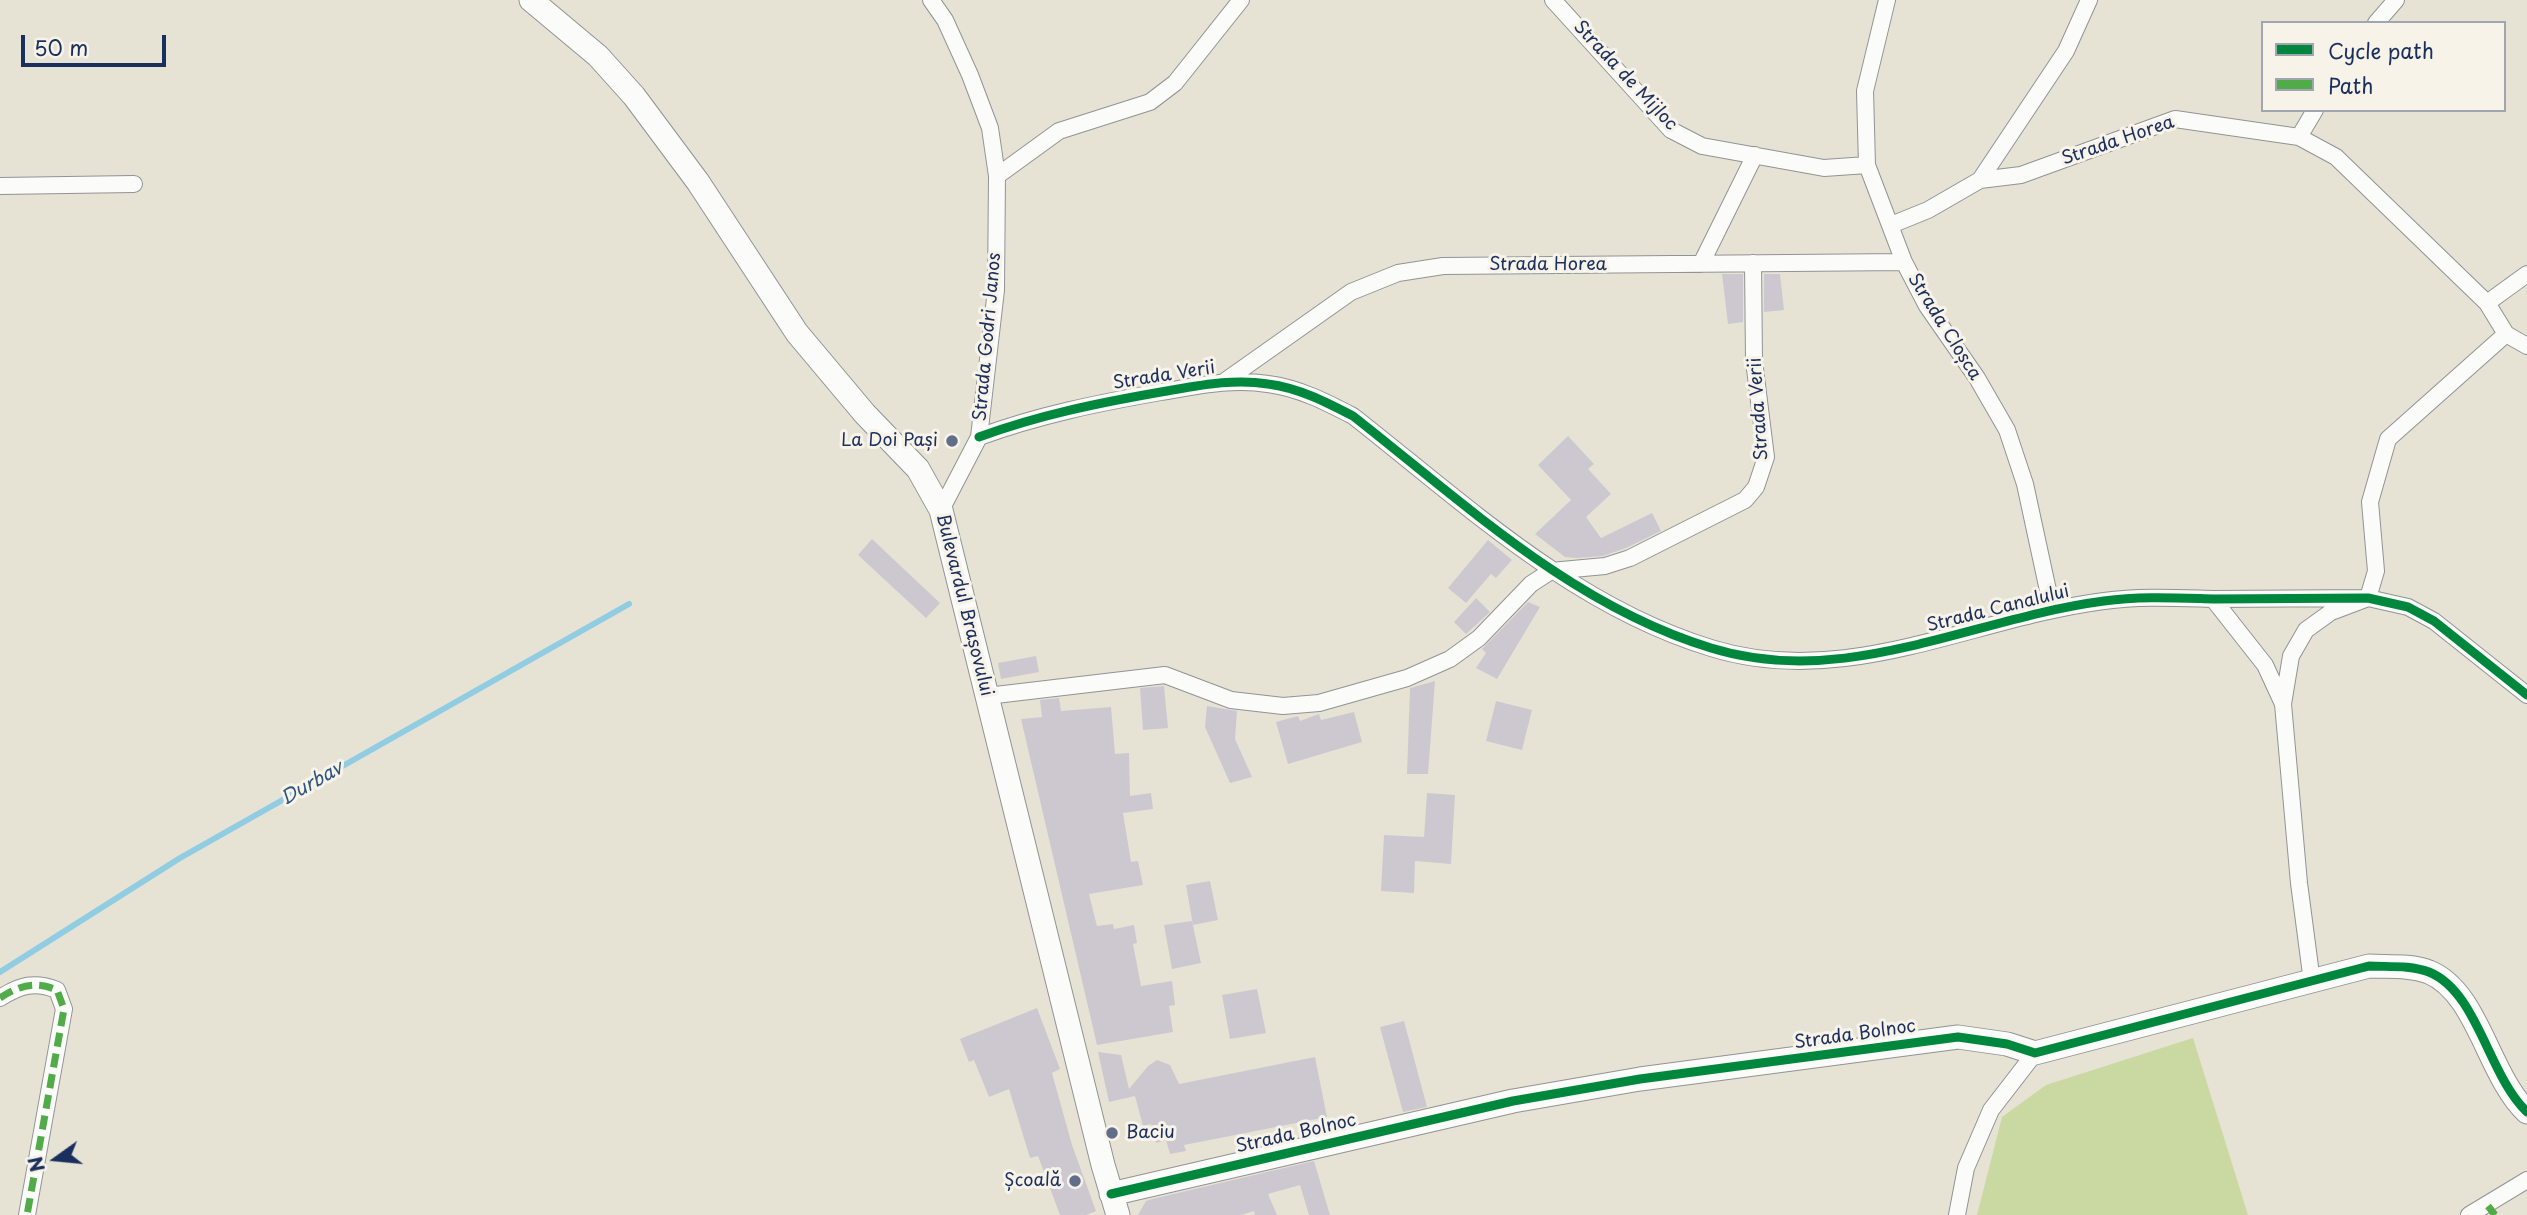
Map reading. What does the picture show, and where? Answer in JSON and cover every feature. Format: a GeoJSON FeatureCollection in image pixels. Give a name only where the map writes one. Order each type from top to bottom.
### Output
{"type":"FeatureCollection","features":[{"type":"Feature","properties":{"kind":"street","name":"Bulevardul Brașovului"},"geometry":{"type":"LineString","coordinates":[[531,0],[598,55],[635,96],[698,182],[797,333],[865,414],[918,469],[941,510],[1115,1204]]}},
{"type":"Feature","properties":{"kind":"street","name":"Strada Godri Janos"},"geometry":{"type":"LineString","coordinates":[[931,0],[945,20],[990,128],[997,176],[996,290],[979,437],[941,510]]}},
{"type":"Feature","properties":{"kind":"street"},"geometry":{"type":"LineString","coordinates":[[997,176],[1059,131],[1150,102],[1175,83],[1241,0]]}},
{"type":"Feature","properties":{"kind":"street","name":"Strada de Mijloc"},"geometry":{"type":"LineString","coordinates":[[1553,0],[1671,130],[1702,146],[1824,168],[1867,165]]}},
{"type":"Feature","properties":{"kind":"street","name":"Strada Cloșca"},"geometry":{"type":"LineString","coordinates":[[1887,0],[1865,91],[1867,165],[1904,262],[1927,306],[1977,378],[2007,430],[2025,484],[2052,609]]}},
{"type":"Feature","properties":{"kind":"street"},"geometry":{"type":"LineString","coordinates":[[1891,225],[1928,210],[1980,180],[2066,51],[2088,0]]}},
{"type":"Feature","properties":{"kind":"street"},"geometry":{"type":"LineString","coordinates":[[2378,21],[2396,0]]}},
{"type":"Feature","properties":{"kind":"street"},"geometry":{"type":"LineString","coordinates":[[2299,137],[2314,112]]}},
{"type":"Feature","properties":{"kind":"street","name":"Strada Horea"},"geometry":{"type":"LineString","coordinates":[[1980,180],[2021,175],[2175,119],[2299,137],[2336,157],[2487,303],[2506,334]]}},
{"type":"Feature","properties":{"kind":"street"},"geometry":{"type":"LineString","coordinates":[[1702,264],[1755,155]]}},
{"type":"Feature","properties":{"kind":"street"},"geometry":{"type":"LineString","coordinates":[[0,186],[134,184]]}},
{"type":"Feature","properties":{"kind":"street","name":"Strada Horea"},"geometry":{"type":"LineString","coordinates":[[1225,382],[1351,292],[1398,273],[1443,266],[1904,262]]}},
{"type":"Feature","properties":{"kind":"street","name":"Strada Verii"},"geometry":{"type":"LineString","coordinates":[[979,437],[1030,418],[1086,405],[1225,382],[1267,383],[1297,391],[1353,416],[1551,571],[1605,566],[1630,558],[1745,500],[1756,486],[1766,457],[1754,361],[1753,263]]}},
{"type":"Feature","properties":{"kind":"street"},"geometry":{"type":"LineString","coordinates":[[2487,303],[2527,274]]}},
{"type":"Feature","properties":{"kind":"street"},"geometry":{"type":"LineString","coordinates":[[2312,982],[2299,883],[2283,704],[2291,656],[2306,630],[2331,612],[2368,598],[2376,571],[2370,502],[2388,439],[2506,334],[2527,346]]}},
{"type":"Feature","properties":{"kind":"street"},"geometry":{"type":"LineString","coordinates":[[988,695],[1165,675],[1231,700],[1283,706],[1319,704],[1407,678],[1450,660],[1479,638],[1531,584],[1551,571]]}},
{"type":"Feature","properties":{"kind":"street","name":"Strada Canalului"},"geometry":{"type":"LineString","coordinates":[[1551,571],[1663,630],[1712,649],[1775,660],[1836,661],[1895,652],[2052,609],[2120,600],[2368,598],[2408,607],[2434,621],[2527,695]]}},
{"type":"Feature","properties":{"kind":"street"},"geometry":{"type":"LineString","coordinates":[[2213,598],[2259,656],[2283,704]]}},
{"type":"Feature","properties":{"kind":"street"},"geometry":{"type":"LineString","coordinates":[[1957,1215],[1966,1168],[1991,1110],[2035,1053],[2370,966],[2409,967],[2430,973],[2449,985],[2468,1011],[2502,1081],[2527,1112]]}},
{"type":"Feature","properties":{"kind":"street"},"geometry":{"type":"LineString","coordinates":[[0,998],[15,988],[40,983],[57,990],[64,1009],[27,1215]]}},
{"type":"Feature","properties":{"kind":"street","name":"Strada Bolnoc"},"geometry":{"type":"LineString","coordinates":[[1115,1204],[1432,1118],[1640,1079],[1958,1037],[2007,1044],[2035,1053]]}},
{"type":"Feature","properties":{"kind":"street"},"geometry":{"type":"LineString","coordinates":[[2469,1215],[2492,1210],[2527,1180]]}},
{"type":"Feature","properties":{"kind":"green space"},"geometry":{"type":"Polygon","coordinates":[[[2193,1038],[2248,1215],[1977,1215],[2002,1117],[2046,1085],[2193,1038]]]}},
{"type":"Feature","properties":{"kind":"building"},"geometry":{"type":"Polygon","coordinates":[[[1722,274],[1743,274],[1743,322],[1728,324],[1722,274]]]}},
{"type":"Feature","properties":{"kind":"building"},"geometry":{"type":"Polygon","coordinates":[[[1764,274],[1780,274],[1784,310],[1764,312],[1764,274]]]}},
{"type":"Feature","properties":{"kind":"building"},"geometry":{"type":"Polygon","coordinates":[[[1568,436],[1594,464],[1588,469],[1611,494],[1586,517],[1601,538],[1652,513],[1661,531],[1603,556],[1577,558],[1565,557],[1535,534],[1571,500],[1538,465],[1568,436]]]}},
{"type":"Feature","properties":{"kind":"building"},"geometry":{"type":"Polygon","coordinates":[[[872,539],[940,603],[926,618],[858,555],[872,539]]]}},
{"type":"Feature","properties":{"kind":"building"},"geometry":{"type":"Polygon","coordinates":[[[1488,540],[1512,560],[1496,578],[1491,574],[1466,603],[1448,588],[1488,540]]]}},
{"type":"Feature","properties":{"kind":"building"},"geometry":{"type":"Polygon","coordinates":[[[1476,598],[1490,612],[1466,634],[1454,622],[1476,598]]]}},
{"type":"Feature","properties":{"kind":"building"},"geometry":{"type":"Polygon","coordinates":[[[1528,602],[1540,607],[1497,679],[1476,668],[1486,653],[1482,649],[1528,602]]]}},
{"type":"Feature","properties":{"kind":"building"},"geometry":{"type":"Polygon","coordinates":[[[1036,656],[1039,672],[1001,679],[998,663],[1036,656]]]}},
{"type":"Feature","properties":{"kind":"building"},"geometry":{"type":"Polygon","coordinates":[[[1435,681],[1428,774],[1407,774],[1410,688],[1435,681]]]}},
{"type":"Feature","properties":{"kind":"building"},"geometry":{"type":"Polygon","coordinates":[[[1164,686],[1168,728],[1143,730],[1140,688],[1164,686]]]}},
{"type":"Feature","properties":{"kind":"building"},"geometry":{"type":"Polygon","coordinates":[[[1059,698],[1061,711],[1111,707],[1115,754],[1129,753],[1130,796],[1151,793],[1153,809],[1123,813],[1131,862],[1138,861],[1143,885],[1089,894],[1097,926],[1113,924],[1114,929],[1134,925],[1137,943],[1133,944],[1141,986],[1172,981],[1175,1005],[1169,1006],[1173,1032],[1097,1045],[1021,719],[1042,717],[1040,700],[1059,698]]]}},
{"type":"Feature","properties":{"kind":"building"},"geometry":{"type":"Polygon","coordinates":[[[1496,701],[1532,710],[1522,750],[1486,741],[1496,701]]]}},
{"type":"Feature","properties":{"kind":"building"},"geometry":{"type":"Polygon","coordinates":[[[1207,706],[1237,711],[1235,739],[1252,777],[1230,783],[1205,727],[1207,706]]]}},
{"type":"Feature","properties":{"kind":"building"},"geometry":{"type":"Polygon","coordinates":[[[1354,712],[1362,742],[1288,764],[1276,722],[1298,716],[1300,721],[1319,714],[1321,720],[1354,712]]]}},
{"type":"Feature","properties":{"kind":"building"},"geometry":{"type":"Polygon","coordinates":[[[1427,793],[1455,795],[1451,864],[1415,861],[1414,893],[1381,891],[1384,835],[1424,837],[1427,793]]]}},
{"type":"Feature","properties":{"kind":"building"},"geometry":{"type":"Polygon","coordinates":[[[1210,881],[1218,920],[1193,925],[1186,885],[1210,881]]]}},
{"type":"Feature","properties":{"kind":"building"},"geometry":{"type":"Polygon","coordinates":[[[1192,921],[1201,963],[1172,969],[1164,925],[1192,921]]]}},
{"type":"Feature","properties":{"kind":"building"},"geometry":{"type":"Polygon","coordinates":[[[1257,989],[1266,1033],[1230,1039],[1222,995],[1257,989]]]}},
{"type":"Feature","properties":{"kind":"building"},"geometry":{"type":"Polygon","coordinates":[[[1037,1008],[1060,1069],[1052,1073],[1072,1145],[1096,1211],[1086,1215],[1060,1215],[1038,1156],[1030,1158],[1009,1089],[989,1097],[974,1060],[969,1062],[960,1039],[1037,1008]]]}},
{"type":"Feature","properties":{"kind":"building"},"geometry":{"type":"Polygon","coordinates":[[[1404,1021],[1427,1107],[1403,1112],[1380,1027],[1404,1021]]]}},
{"type":"Feature","properties":{"kind":"building"},"geometry":{"type":"Polygon","coordinates":[[[1098,1052],[1121,1055],[1129,1089],[1148,1066],[1157,1060],[1170,1065],[1179,1084],[1315,1057],[1327,1117],[1184,1145],[1186,1151],[1170,1154],[1166,1140],[1156,1143],[1151,1124],[1143,1126],[1135,1096],[1109,1102],[1098,1052]]]}},
{"type":"Feature","properties":{"kind":"building"},"geometry":{"type":"Polygon","coordinates":[[[1314,1161],[1330,1215],[1309,1215],[1300,1185],[1268,1194],[1277,1215],[1255,1215],[1254,1211],[1241,1215],[1138,1215],[1146,1201],[1152,1199],[1314,1161]]]}},
{"type":"Feature","properties":{"kind":"waterway","name":"Durbav"},"geometry":{"type":"LineString","coordinates":[[0,972],[180,858],[629,604]]}},
{"type":"Feature","properties":{"kind":"marked path"},"geometry":{"type":"LineString","coordinates":[[0,998],[21,987],[42,986],[57,990],[64,1009],[27,1215]]}},
{"type":"Feature","properties":{"kind":"marked path"},"geometry":{"type":"LineString","coordinates":[[2488,1206],[2495,1215]]}},
{"type":"Feature","properties":{"kind":"cycle path"},"geometry":{"type":"LineString","coordinates":[[979,437],[1046,416],[1138,396],[1214,384],[1268,384],[1301,392],[1353,416],[1479,517],[1566,579],[1661,630],[1711,648],[1761,659],[1811,661],[1909,647],[2006,621],[2118,599],[2368,598],[2408,607],[2434,621],[2527,695]]}},
{"type":"Feature","properties":{"kind":"cycle path"},"geometry":{"type":"LineString","coordinates":[[1111,1194],[1513,1101],[1640,1079],[1958,1037],[2007,1044],[2035,1053],[2369,966],[2422,970],[2446,982],[2460,997],[2502,1077],[2527,1112]]}},
{"type":"Feature","properties":{"kind":"place","name":"La Doi Pași"},"geometry":{"type":"Point","coordinates":[952,441]}},
{"type":"Feature","properties":{"kind":"place","name":"Baciu"},"geometry":{"type":"Point","coordinates":[1112,1133]}},
{"type":"Feature","properties":{"kind":"place","name":"Școală"},"geometry":{"type":"Point","coordinates":[1075,1181]}}]}
